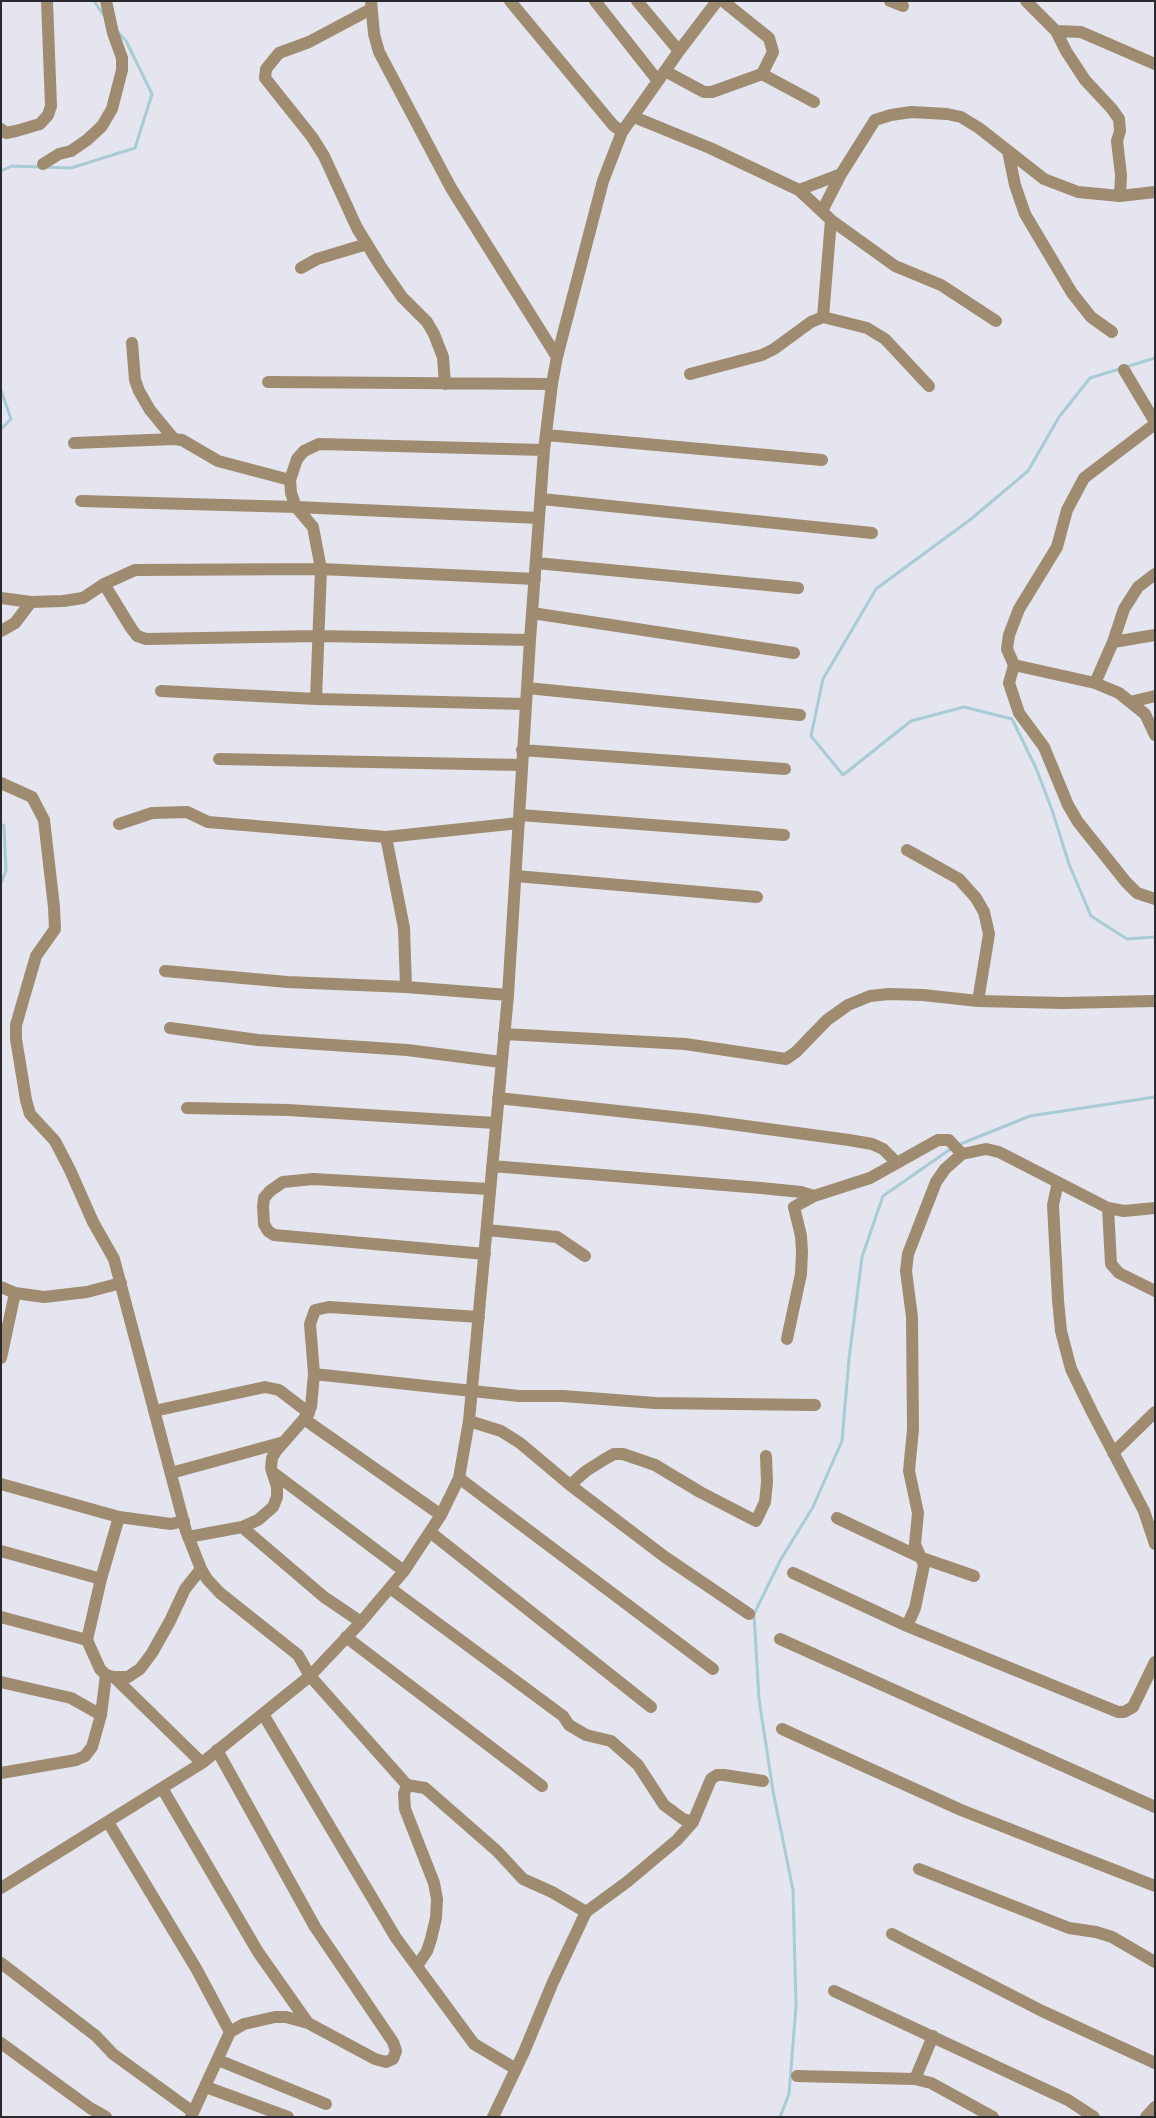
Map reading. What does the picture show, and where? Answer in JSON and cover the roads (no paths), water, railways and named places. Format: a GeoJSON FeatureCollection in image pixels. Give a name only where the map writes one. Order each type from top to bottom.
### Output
{"type":"FeatureCollection","features":[{"type":"Feature","properties":{"kind":"street"},"geometry":{"type":"LineString","coordinates":[[1,129],[6,133],[40,124],[51,106],[47,1]]}},
{"type":"Feature","properties":{"kind":"street"},"geometry":{"type":"LineString","coordinates":[[43,164],[59,154],[71,151],[87,140],[102,126],[112,110],[122,70],[122,58],[113,33],[106,1]]}},
{"type":"Feature","properties":{"kind":"street"},"geometry":{"type":"LineString","coordinates":[[510,1],[613,125],[622,132]]}},
{"type":"Feature","properties":{"kind":"street"},"geometry":{"type":"LineString","coordinates":[[595,1],[662,76],[704,92],[712,92],[762,74],[773,52],[768,38],[723,1]]}},
{"type":"Feature","properties":{"kind":"street"},"geometry":{"type":"LineString","coordinates":[[637,1],[679,51]]}},
{"type":"Feature","properties":{"kind":"street"},"geometry":{"type":"LineString","coordinates":[[1,1888],[202,1763],[310,1676],[361,1622],[404,1571],[441,1515],[459,1478],[469,1422],[485,1254],[500,1062],[508,995],[526,688],[542,499],[544,450],[552,384],[557,357],[603,181],[622,132],[717,1]]}},
{"type":"Feature","properties":{"kind":"street"},"geometry":{"type":"LineString","coordinates":[[890,1],[904,6]]}},
{"type":"Feature","properties":{"kind":"street"},"geometry":{"type":"LineString","coordinates":[[1026,1],[1056,31],[1066,51],[1085,80],[1119,119],[1120,131],[1117,141],[1121,175],[1120,196]]}},
{"type":"Feature","properties":{"kind":"street"},"geometry":{"type":"LineString","coordinates":[[445,384],[443,357],[427,322],[402,297],[367,244],[324,156],[312,137],[265,78],[266,69],[279,53],[309,42],[371,5],[379,52],[451,188],[557,357]]}},
{"type":"Feature","properties":{"kind":"street"},"geometry":{"type":"LineString","coordinates":[[1056,31],[1080,32],[1155,64]]}},
{"type":"Feature","properties":{"kind":"street"},"geometry":{"type":"LineString","coordinates":[[762,74],[814,102]]}},
{"type":"Feature","properties":{"kind":"street"},"geometry":{"type":"LineString","coordinates":[[823,317],[827,215],[841,174],[875,120],[911,112],[947,114],[961,117],[980,128],[1044,179],[1078,192],[1120,196],[1155,192]]}},
{"type":"Feature","properties":{"kind":"street"},"geometry":{"type":"LineString","coordinates":[[634,117],[710,148],[799,190],[827,215],[895,266],[941,285],[996,321]]}},
{"type":"Feature","properties":{"kind":"street"},"geometry":{"type":"LineString","coordinates":[[1008,151],[1015,185],[1026,214],[1072,293],[1091,317],[1112,332]]}},
{"type":"Feature","properties":{"kind":"street"},"geometry":{"type":"LineString","coordinates":[[799,190],[841,174]]}},
{"type":"Feature","properties":{"kind":"street"},"geometry":{"type":"LineString","coordinates":[[301,268],[316,259],[367,244]]}},
{"type":"Feature","properties":{"kind":"street"},"geometry":{"type":"LineString","coordinates":[[690,374],[768,352],[811,322],[823,317],[866,328],[885,339],[929,386]]}},
{"type":"Feature","properties":{"kind":"street"},"geometry":{"type":"LineString","coordinates":[[132,343],[135,380],[138,391],[150,410],[174,438]]}},
{"type":"Feature","properties":{"kind":"street"},"geometry":{"type":"LineString","coordinates":[[1124,370],[1155,423],[1084,478],[1067,510],[1057,547],[1019,609],[1009,635],[1007,649],[1014,665],[1009,683],[1019,713],[1044,747],[1068,806],[1078,822],[1126,882],[1137,893],[1155,899]]}},
{"type":"Feature","properties":{"kind":"street"},"geometry":{"type":"LineString","coordinates":[[268,382],[552,384]]}},
{"type":"Feature","properties":{"kind":"street"},"geometry":{"type":"LineString","coordinates":[[546,436],[822,460]]}},
{"type":"Feature","properties":{"kind":"street"},"geometry":{"type":"LineString","coordinates":[[74,444],[174,438],[182,440],[218,461],[290,480]]}},
{"type":"Feature","properties":{"kind":"street"},"geometry":{"type":"LineString","coordinates":[[316,700],[321,569],[313,527],[296,507],[291,493],[290,480],[297,460],[304,451],[319,444],[544,450]]}},
{"type":"Feature","properties":{"kind":"street"},"geometry":{"type":"LineString","coordinates":[[542,499],[872,533]]}},
{"type":"Feature","properties":{"kind":"street"},"geometry":{"type":"LineString","coordinates":[[81,502],[296,507],[539,518]]}},
{"type":"Feature","properties":{"kind":"street"},"geometry":{"type":"LineString","coordinates":[[536,563],[798,588]]}},
{"type":"Feature","properties":{"kind":"street"},"geometry":{"type":"LineString","coordinates":[[1,598],[31,602],[83,598],[104,584],[135,570],[321,569],[535,579]]}},
{"type":"Feature","properties":{"kind":"street"},"geometry":{"type":"LineString","coordinates":[[1095,683],[1124,608],[1131,595],[1148,578],[1155,574]]}},
{"type":"Feature","properties":{"kind":"street"},"geometry":{"type":"LineString","coordinates":[[104,584],[131,628],[138,636],[146,640],[319,636],[530,640]]}},
{"type":"Feature","properties":{"kind":"street"},"geometry":{"type":"LineString","coordinates":[[1,631],[15,623],[31,602]]}},
{"type":"Feature","properties":{"kind":"street"},"geometry":{"type":"LineString","coordinates":[[532,613],[794,653]]}},
{"type":"Feature","properties":{"kind":"street"},"geometry":{"type":"LineString","coordinates":[[1112,642],[1155,635]]}},
{"type":"Feature","properties":{"kind":"street"},"geometry":{"type":"LineString","coordinates":[[1014,665],[1095,683],[1119,693],[1145,714],[1155,735]]}},
{"type":"Feature","properties":{"kind":"street"},"geometry":{"type":"LineString","coordinates":[[526,688],[800,715]]}},
{"type":"Feature","properties":{"kind":"street"},"geometry":{"type":"LineString","coordinates":[[161,691],[316,700],[525,704]]}},
{"type":"Feature","properties":{"kind":"street"},"geometry":{"type":"LineString","coordinates":[[1130,702],[1155,696]]}},
{"type":"Feature","properties":{"kind":"street"},"geometry":{"type":"LineString","coordinates":[[522,750],[785,769]]}},
{"type":"Feature","properties":{"kind":"street"},"geometry":{"type":"LineString","coordinates":[[219,759],[521,765]]}},
{"type":"Feature","properties":{"kind":"street"},"geometry":{"type":"LineString","coordinates":[[1,783],[32,797],[44,820],[54,907],[55,929],[36,956],[16,1025],[16,1039],[26,1100],[30,1114],[55,1141],[93,1222],[114,1258],[188,1537],[201,1569],[207,1579],[220,1593],[298,1655],[310,1676],[407,1785],[425,1788],[497,1851],[523,1879],[552,1892],[586,1912]]}},
{"type":"Feature","properties":{"kind":"street"},"geometry":{"type":"LineString","coordinates":[[119,824],[152,813],[180,812],[193,814],[208,822],[386,837],[519,819],[784,835]]}},
{"type":"Feature","properties":{"kind":"street"},"geometry":{"type":"LineString","coordinates":[[386,837],[404,928],[406,987]]}},
{"type":"Feature","properties":{"kind":"street"},"geometry":{"type":"LineString","coordinates":[[907,850],[959,879],[976,898],[984,912],[988,934],[978,1001]]}},
{"type":"Feature","properties":{"kind":"street"},"geometry":{"type":"LineString","coordinates":[[516,876],[757,897]]}},
{"type":"Feature","properties":{"kind":"street"},"geometry":{"type":"LineString","coordinates":[[165,971],[287,982],[406,987],[508,995]]}},
{"type":"Feature","properties":{"kind":"street"},"geometry":{"type":"LineString","coordinates":[[504,1034],[685,1044],[786,1059],[796,1052],[827,1020],[848,1005],[870,996],[922,994],[978,1001],[1063,1003],[1155,1001]]}},
{"type":"Feature","properties":{"kind":"street"},"geometry":{"type":"LineString","coordinates":[[170,1028],[258,1040],[407,1050],[500,1062]]}},
{"type":"Feature","properties":{"kind":"street"},"geometry":{"type":"LineString","coordinates":[[498,1098],[701,1120],[849,1140],[883,1148],[896,1162]]}},
{"type":"Feature","properties":{"kind":"street"},"geometry":{"type":"LineString","coordinates":[[187,1108],[288,1110],[495,1123]]}},
{"type":"Feature","properties":{"kind":"street"},"geometry":{"type":"LineString","coordinates":[[787,1339],[801,1274],[801,1236],[794,1207],[814,1196],[870,1178],[896,1162],[943,1139],[949,1140],[962,1154]]}},
{"type":"Feature","properties":{"kind":"street"},"geometry":{"type":"LineString","coordinates":[[907,1626],[915,1608],[924,1572],[922,1558],[916,1544],[918,1513],[909,1471],[912,1429],[912,1327],[906,1271],[908,1254],[936,1182],[945,1169],[962,1154],[986,1148],[999,1152],[1108,1208],[1124,1211],[1155,1208]]}},
{"type":"Feature","properties":{"kind":"street"},"geometry":{"type":"LineString","coordinates":[[492,1166],[761,1188],[802,1192],[814,1196]]}},
{"type":"Feature","properties":{"kind":"street"},"geometry":{"type":"LineString","coordinates":[[485,1254],[274,1235],[268,1231],[264,1224],[262,1207],[264,1198],[283,1182],[313,1179],[489,1189]]}},
{"type":"Feature","properties":{"kind":"street"},"geometry":{"type":"LineString","coordinates":[[1058,1182],[1053,1205],[1058,1300],[1062,1331],[1071,1369],[1113,1453],[1152,1522],[1155,1544]]}},
{"type":"Feature","properties":{"kind":"street"},"geometry":{"type":"LineString","coordinates":[[1108,1208],[1112,1264],[1119,1273],[1155,1291]]}},
{"type":"Feature","properties":{"kind":"street"},"geometry":{"type":"LineString","coordinates":[[487,1230],[557,1237],[585,1256]]}},
{"type":"Feature","properties":{"kind":"street"},"geometry":{"type":"LineString","coordinates":[[1,1287],[15,1293],[44,1297],[87,1292],[121,1284]]}},
{"type":"Feature","properties":{"kind":"street"},"geometry":{"type":"LineString","coordinates":[[2,1353],[15,1293]]}},
{"type":"Feature","properties":{"kind":"street"},"geometry":{"type":"LineString","coordinates":[[188,1537],[242,1528],[258,1520],[273,1507],[277,1497],[274,1474],[271,1468],[272,1458],[306,1416],[312,1400],[314,1374],[310,1324],[315,1310],[321,1308],[479,1317]]}},
{"type":"Feature","properties":{"kind":"street"},"geometry":{"type":"LineString","coordinates":[[314,1374],[519,1396],[563,1396],[655,1403],[815,1405]]}},
{"type":"Feature","properties":{"kind":"street"},"geometry":{"type":"LineString","coordinates":[[154,1411],[265,1387],[279,1390],[306,1416],[441,1515]]}},
{"type":"Feature","properties":{"kind":"street"},"geometry":{"type":"LineString","coordinates":[[1113,1453],[1155,1412]]}},
{"type":"Feature","properties":{"kind":"street"},"geometry":{"type":"LineString","coordinates":[[469,1422],[501,1431],[507,1435],[664,1557],[749,1614]]}},
{"type":"Feature","properties":{"kind":"street"},"geometry":{"type":"LineString","coordinates":[[171,1473],[286,1441]]}},
{"type":"Feature","properties":{"kind":"street"},"geometry":{"type":"LineString","coordinates":[[570,1485],[604,1459],[614,1454],[623,1454],[655,1465],[700,1492],[756,1521],[765,1502],[767,1482],[766,1456]]}},
{"type":"Feature","properties":{"kind":"street"},"geometry":{"type":"LineString","coordinates":[[274,1474],[404,1571]]}},
{"type":"Feature","properties":{"kind":"street"},"geometry":{"type":"LineString","coordinates":[[459,1478],[713,1669]]}},
{"type":"Feature","properties":{"kind":"street"},"geometry":{"type":"LineString","coordinates":[[1,1484],[119,1516],[171,1524],[184,1521]]}},
{"type":"Feature","properties":{"kind":"street"},"geometry":{"type":"LineString","coordinates":[[119,1516],[101,1579],[87,1640],[100,1669],[110,1676],[202,1763]]}},
{"type":"Feature","properties":{"kind":"street"},"geometry":{"type":"LineString","coordinates":[[837,1518],[922,1558],[974,1576]]}},
{"type":"Feature","properties":{"kind":"street"},"geometry":{"type":"LineString","coordinates":[[242,1528],[324,1597],[361,1622]]}},
{"type":"Feature","properties":{"kind":"street"},"geometry":{"type":"LineString","coordinates":[[430,1532],[651,1707]]}},
{"type":"Feature","properties":{"kind":"street"},"geometry":{"type":"LineString","coordinates":[[1,1551],[101,1579]]}},
{"type":"Feature","properties":{"kind":"street"},"geometry":{"type":"LineString","coordinates":[[110,1676],[128,1677],[140,1669],[152,1654],[184,1589],[201,1569]]}},
{"type":"Feature","properties":{"kind":"street"},"geometry":{"type":"LineString","coordinates":[[793,1573],[907,1626],[1118,1712],[1124,1712],[1133,1707],[1155,1662]]}},
{"type":"Feature","properties":{"kind":"street"},"geometry":{"type":"LineString","coordinates":[[390,1588],[563,1716],[569,1725],[586,1735],[611,1741],[638,1765],[664,1805],[683,1819],[693,1822]]}},
{"type":"Feature","properties":{"kind":"street"},"geometry":{"type":"LineString","coordinates":[[1,1617],[87,1640]]}},
{"type":"Feature","properties":{"kind":"street"},"geometry":{"type":"LineString","coordinates":[[346,1637],[542,1786]]}},
{"type":"Feature","properties":{"kind":"street"},"geometry":{"type":"LineString","coordinates":[[780,1639],[1155,1807]]}},
{"type":"Feature","properties":{"kind":"street"},"geometry":{"type":"LineString","coordinates":[[1,1772],[70,1761],[85,1756],[92,1746],[110,1676]]}},
{"type":"Feature","properties":{"kind":"street"},"geometry":{"type":"LineString","coordinates":[[1,1682],[71,1698],[101,1715]]}},
{"type":"Feature","properties":{"kind":"street"},"geometry":{"type":"LineString","coordinates":[[263,1714],[390,1928],[417,1966],[474,2044],[516,2069]]}},
{"type":"Feature","properties":{"kind":"street"},"geometry":{"type":"LineString","coordinates":[[782,1729],[961,1810],[1155,1886]]}},
{"type":"Feature","properties":{"kind":"street"},"geometry":{"type":"LineString","coordinates":[[1,1962],[96,2036],[112,2054],[192,2114],[230,2032],[244,2024],[275,2017],[286,2017],[308,2023],[375,2059],[386,2062],[394,2058],[396,2050],[393,2042],[315,1927],[218,1750]]}},
{"type":"Feature","properties":{"kind":"street"},"geometry":{"type":"LineString","coordinates":[[493,2117],[586,1912],[627,1882],[677,1840],[693,1822],[711,1779],[717,1775],[763,1781]]}},
{"type":"Feature","properties":{"kind":"street"},"geometry":{"type":"LineString","coordinates":[[407,1785],[404,1794],[405,1809],[434,1883],[437,1899],[436,1918],[431,1939],[427,1951],[417,1966]]}},
{"type":"Feature","properties":{"kind":"street"},"geometry":{"type":"LineString","coordinates":[[162,1788],[258,1952],[308,2023]]}},
{"type":"Feature","properties":{"kind":"street"},"geometry":{"type":"LineString","coordinates":[[108,1822],[197,1970],[230,2032]]}},
{"type":"Feature","properties":{"kind":"street"},"geometry":{"type":"LineString","coordinates":[[919,1869],[1049,1921],[1069,1928],[1096,1932],[1112,1937],[1155,1962]]}},
{"type":"Feature","properties":{"kind":"street"},"geometry":{"type":"LineString","coordinates":[[892,1934],[1042,2011],[1155,2063]]}},
{"type":"Feature","properties":{"kind":"street"},"geometry":{"type":"LineString","coordinates":[[834,1990],[1068,2100],[1094,2117]]}},
{"type":"Feature","properties":{"kind":"street"},"geometry":{"type":"LineString","coordinates":[[915,2079],[933,2036]]}},
{"type":"Feature","properties":{"kind":"street"},"geometry":{"type":"LineString","coordinates":[[1,2043],[90,2108],[106,2117]]}},
{"type":"Feature","properties":{"kind":"street"},"geometry":{"type":"LineString","coordinates":[[218,2060],[326,2104]]}},
{"type":"Feature","properties":{"kind":"street"},"geometry":{"type":"LineString","coordinates":[[797,2076],[915,2079],[931,2084],[993,2117]]}},
{"type":"Feature","properties":{"kind":"street"},"geometry":{"type":"LineString","coordinates":[[206,2087],[288,2117]]}},
{"type":"Feature","properties":{"kind":"street"},"geometry":{"type":"LineString","coordinates":[[1146,2117],[1155,2107]]}},
{"type":"Feature","properties":{"kind":"waterway"},"geometry":{"type":"LineString","coordinates":[[94,1],[105,17]]}},
{"type":"Feature","properties":{"kind":"waterway"},"geometry":{"type":"LineString","coordinates":[[1,171],[12,166],[71,168],[135,148],[152,94],[126,41],[117,31]]}},
{"type":"Feature","properties":{"kind":"waterway"},"geometry":{"type":"LineString","coordinates":[[1155,358],[1090,378],[1059,417],[1028,471],[971,519],[876,589],[823,679],[811,736],[843,775],[911,721],[964,707],[1012,719],[1036,768],[1069,864],[1091,916],[1127,939],[1155,937]]}},
{"type":"Feature","properties":{"kind":"waterway"},"geometry":{"type":"LineString","coordinates":[[1,390],[11,419],[1,429]]}},
{"type":"Feature","properties":{"kind":"waterway"},"geometry":{"type":"LineString","coordinates":[[1,824],[4,826],[6,871],[1,883]]}},
{"type":"Feature","properties":{"kind":"waterway"},"geometry":{"type":"LineString","coordinates":[[958,1145],[1030,1116],[1155,1097]]}},
{"type":"Feature","properties":{"kind":"waterway"},"geometry":{"type":"LineString","coordinates":[[780,2117],[789,2094],[796,2006],[793,1890],[773,1791],[759,1699],[754,1614],[781,1559],[813,1507],[842,1441],[849,1359],[862,1257],[883,1196],[952,1148]]}}]}
